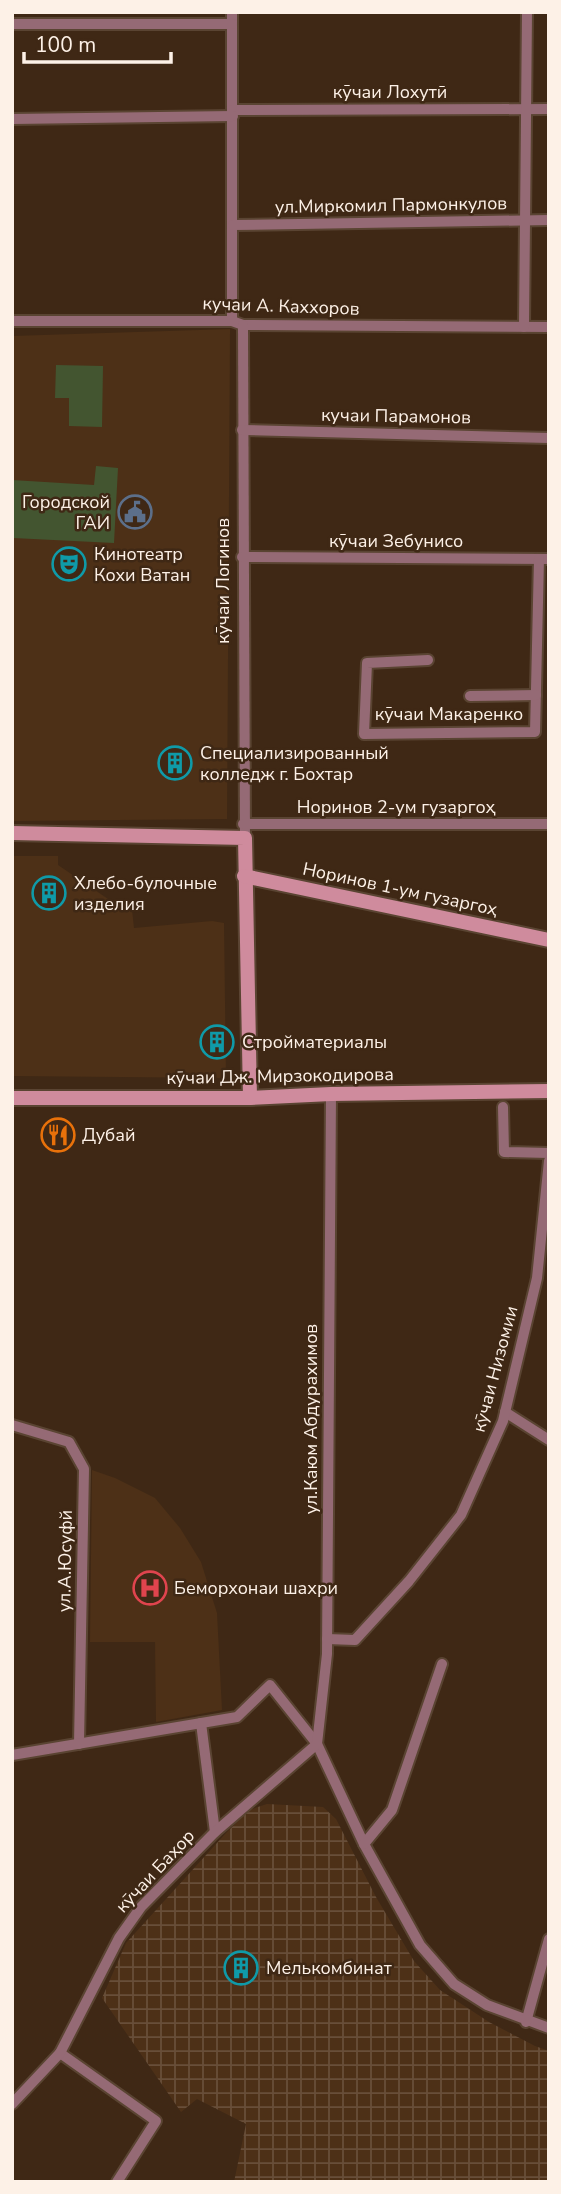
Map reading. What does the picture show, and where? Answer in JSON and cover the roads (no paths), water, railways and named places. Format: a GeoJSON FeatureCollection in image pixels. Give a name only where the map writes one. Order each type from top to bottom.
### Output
{"type":"FeatureCollection","features":[{"type":"Feature","properties":{"kind":"street"},"geometry":{"type":"LineString","coordinates":[[524,327],[527,12]]}},
{"type":"Feature","properties":{"kind":"street"},"geometry":{"type":"LineString","coordinates":[[12,24],[232,18]]}},
{"type":"Feature","properties":{"kind":"street","name":"кӯчаи Логинов"},"geometry":{"type":"LineString","coordinates":[[232,18],[233,225],[242,430],[244,831]]}},
{"type":"Feature","properties":{"kind":"street","name":"кӯчаи Лохутӣ"},"geometry":{"type":"LineString","coordinates":[[12,119],[549,109]]}},
{"type":"Feature","properties":{"kind":"street","name":"ул.Миркомил Пармонкулов"},"geometry":{"type":"LineString","coordinates":[[233,225],[549,220]]}},
{"type":"Feature","properties":{"kind":"street","name":"кучаи А. Каххоров"},"geometry":{"type":"LineString","coordinates":[[12,321],[549,327]]}},
{"type":"Feature","properties":{"kind":"street","name":"кучаи Парамонов"},"geometry":{"type":"LineString","coordinates":[[242,430],[549,438]]}},
{"type":"Feature","properties":{"kind":"street","name":"кӯчаи Зебунисо"},"geometry":{"type":"LineString","coordinates":[[242,557],[544,559]]}},
{"type":"Feature","properties":{"kind":"street","name":"кӯчаи Макаренко"},"geometry":{"type":"LineString","coordinates":[[428,660],[367,663],[364,734],[535,732],[544,559]]}},
{"type":"Feature","properties":{"kind":"street"},"geometry":{"type":"LineString","coordinates":[[470,696],[536,695]]}},
{"type":"Feature","properties":{"kind":"street","name":"Норинов 2-ум гузаргоҳ"},"geometry":{"type":"LineString","coordinates":[[244,831],[549,824]]}},
{"type":"Feature","properties":{"kind":"street"},"geometry":{"type":"LineString","coordinates":[[12,833],[244,831],[250,1098]]}},
{"type":"Feature","properties":{"kind":"street","name":"Норинов 1-ум гузаргоҳ"},"geometry":{"type":"LineString","coordinates":[[244,876],[549,940]]}},
{"type":"Feature","properties":{"kind":"street","name":"кӯчаи Дж. Мирзокодирова"},"geometry":{"type":"LineString","coordinates":[[12,1098],[250,1098],[331,1094],[549,1091]]}},
{"type":"Feature","properties":{"kind":"street","name":"ул.Каюм Абдурахимов"},"geometry":{"type":"LineString","coordinates":[[317,1744],[327,1639],[331,1094]]}},
{"type":"Feature","properties":{"kind":"street"},"geometry":{"type":"LineString","coordinates":[[503,1107],[504,1152],[549,1153]]}},
{"type":"Feature","properties":{"kind":"street","name":"кӯчаи Низомии"},"geometry":{"type":"LineString","coordinates":[[327,1639],[355,1640],[410,1581],[461,1515],[505,1412],[537,1278],[549,1161]]}},
{"type":"Feature","properties":{"kind":"street"},"geometry":{"type":"LineString","coordinates":[[505,1412],[549,1440]]}},
{"type":"Feature","properties":{"kind":"street","name":"ул.А.Юсуфй"},"geometry":{"type":"LineString","coordinates":[[12,1425],[69,1442],[85,1469],[79,1744]]}},
{"type":"Feature","properties":{"kind":"street"},"geometry":{"type":"LineString","coordinates":[[364,1844],[393,1810],[442,1664]]}},
{"type":"Feature","properties":{"kind":"street"},"geometry":{"type":"LineString","coordinates":[[12,1755],[237,1717],[270,1685],[317,1744],[364,1844],[420,1945],[454,1984],[487,2005],[526,2022],[549,2028]]}},
{"type":"Feature","properties":{"kind":"street"},"geometry":{"type":"LineString","coordinates":[[201,1723],[215,1832]]}},
{"type":"Feature","properties":{"kind":"street","name":"кӯчаи Баҳор"},"geometry":{"type":"LineString","coordinates":[[12,2104],[60,2053],[119,1938],[141,1907],[215,1832],[317,1744]]}},
{"type":"Feature","properties":{"kind":"street"},"geometry":{"type":"LineString","coordinates":[[526,2022],[549,1939]]}},
{"type":"Feature","properties":{"kind":"street"},"geometry":{"type":"LineString","coordinates":[[60,2053],[156,2121],[117,2182]]}},
{"type":"Feature","properties":{"kind":"place","name":"Городской ГАИ"},"geometry":{"type":"Point","coordinates":[135,512]}},
{"type":"Feature","properties":{"kind":"place","name":"Кинотеатр Кохи Ватан"},"geometry":{"type":"Point","coordinates":[69,564]}},
{"type":"Feature","properties":{"kind":"place","name":"Специализированный колледж г. Бохтар"},"geometry":{"type":"Point","coordinates":[175,763]}},
{"type":"Feature","properties":{"kind":"place","name":"Хлебо-булочные изделия"},"geometry":{"type":"Point","coordinates":[49,893]}},
{"type":"Feature","properties":{"kind":"place","name":"Стройматериалы"},"geometry":{"type":"Point","coordinates":[217,1042]}},
{"type":"Feature","properties":{"kind":"place","name":"Дубай"},"geometry":{"type":"Point","coordinates":[58,1135]}},
{"type":"Feature","properties":{"kind":"place","name":"Беморхонаи шахри"},"geometry":{"type":"Point","coordinates":[150,1588]}},
{"type":"Feature","properties":{"kind":"place","name":"Мелькомбинат"},"geometry":{"type":"Point","coordinates":[241,1968]}}]}
